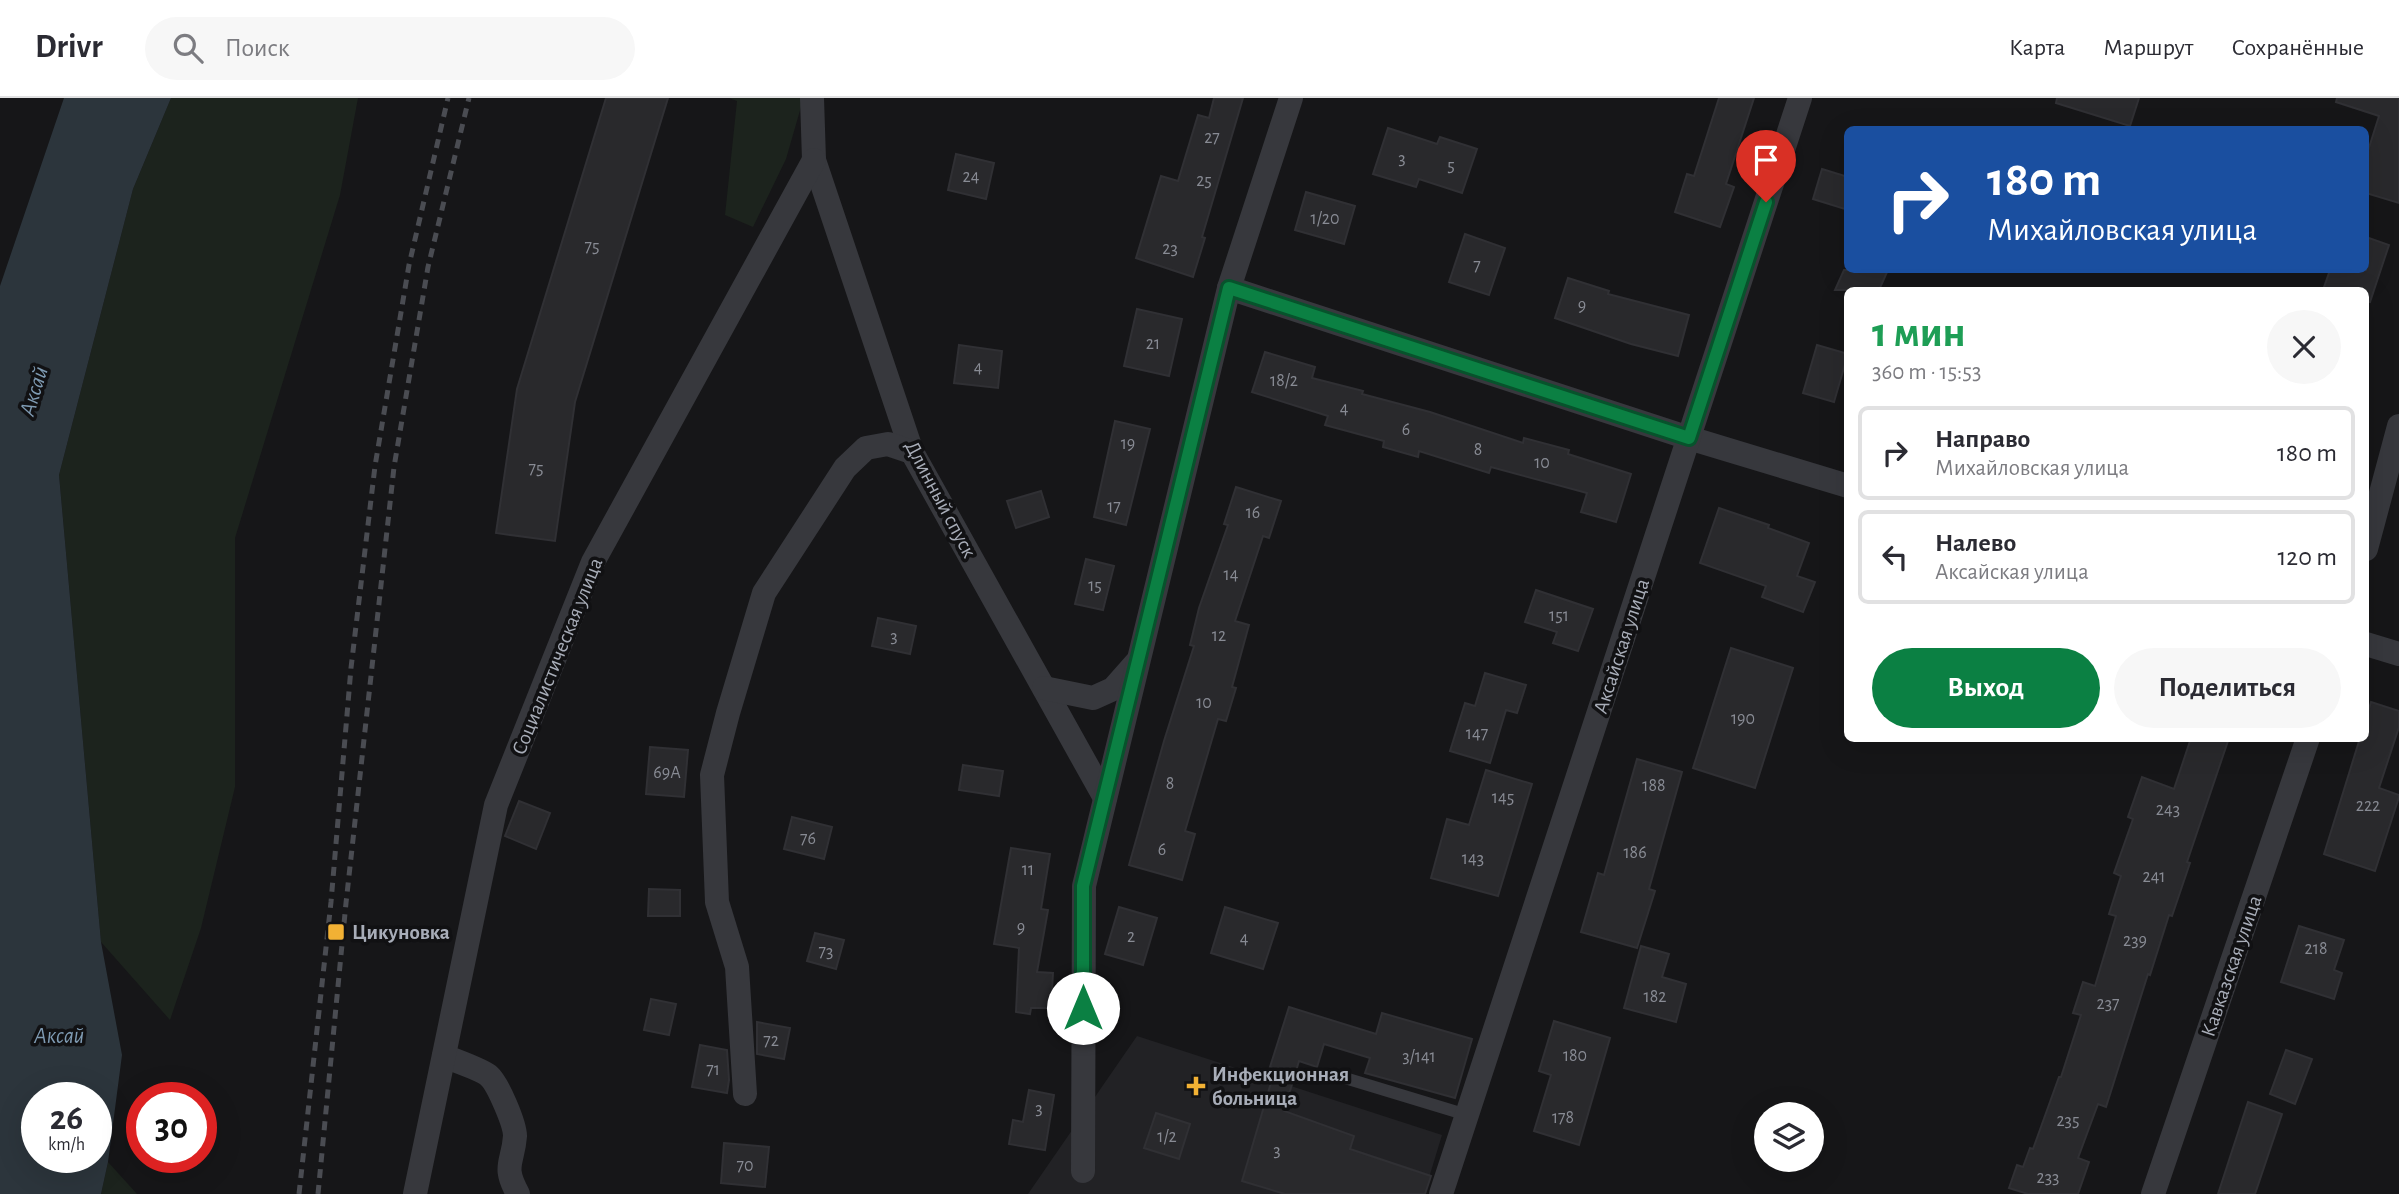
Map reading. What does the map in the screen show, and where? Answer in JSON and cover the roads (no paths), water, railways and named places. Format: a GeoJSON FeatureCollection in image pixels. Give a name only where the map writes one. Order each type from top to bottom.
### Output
{"type":"FeatureCollection","features":[{"type":"Feature","properties":{"kind":"street","name":"Длинный спуск"},"geometry":{"type":"LineString","coordinates":[[812,98],[814,160],[912,452],[1105,798]]}},
{"type":"Feature","properties":{"kind":"street"},"geometry":{"type":"LineString","coordinates":[[1083,1171],[1083,886],[1229,288],[1290,98]]}},
{"type":"Feature","properties":{"kind":"street","name":"Аксайская улица"},"geometry":{"type":"LineString","coordinates":[[1441,1194],[1800,98]]}},
{"type":"Feature","properties":{"kind":"street","name":"Социалистическая улица"},"geometry":{"type":"LineString","coordinates":[[415,1194],[496,805],[593,562],[814,160]]}},
{"type":"Feature","properties":{"kind":"street"},"geometry":{"type":"LineString","coordinates":[[1229,288],[1689,438],[1844,485]]}},
{"type":"Feature","properties":{"kind":"street"},"geometry":{"type":"LineString","coordinates":[[2369,538],[2399,426]]}},
{"type":"Feature","properties":{"kind":"street"},"geometry":{"type":"LineString","coordinates":[[745,1094],[737,967],[717,902],[712,775],[728,713],[764,593],[845,468],[866,448],[888,444],[912,452]]}},
{"type":"Feature","properties":{"kind":"street"},"geometry":{"type":"LineString","coordinates":[[2369,645],[2399,654]]}},
{"type":"Feature","properties":{"kind":"street"},"geometry":{"type":"LineString","coordinates":[[1044,688],[1093,698],[1113,689],[1138,660]]}},
{"type":"Feature","properties":{"kind":"street","name":"Кавказская улица"},"geometry":{"type":"LineString","coordinates":[[2153,1194],[2307,742]]}},
{"type":"Feature","properties":{"kind":"street"},"geometry":{"type":"LineString","coordinates":[[444,1056],[489,1076],[499,1092],[514,1121],[515,1137],[508,1169],[518,1194]]}},
{"type":"Feature","properties":{"kind":"lane"},"geometry":{"type":"LineString","coordinates":[[1335,1075],[1468,1115]]}},
{"type":"Feature","properties":{"kind":"water","name":"Аксай"},"geometry":{"type":"Polygon","coordinates":[[[64,98],[171,98],[133,189],[59,475],[101,942],[122,1055],[112,1131],[112,1082],[21,1082],[21,1173],[106,1173],[101,1194],[0,1194],[0,286],[64,98]]]}},
{"type":"Feature","properties":{"kind":"railway"},"geometry":{"type":"LineString","coordinates":[[299,1194],[331,902],[351,668],[375,466],[409,265],[448,98]]}},
{"type":"Feature","properties":{"kind":"railway"},"geometry":{"type":"LineString","coordinates":[[318,1194],[346,903],[394,467],[428,267],[469,98]]}},
{"type":"Feature","properties":{"kind":"place","name":"Цикуновка"},"geometry":{"type":"Point","coordinates":[336,932]}},
{"type":"Feature","properties":{"kind":"place","name":"Инфекционная больница"},"geometry":{"type":"Point","coordinates":[1196,1086]}}]}
